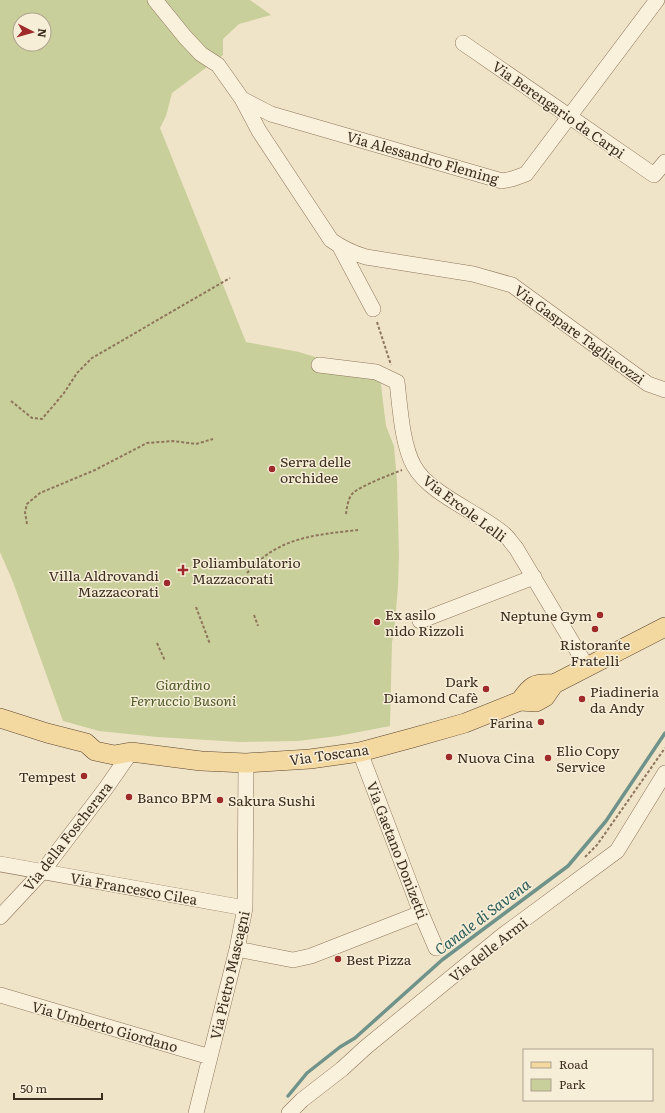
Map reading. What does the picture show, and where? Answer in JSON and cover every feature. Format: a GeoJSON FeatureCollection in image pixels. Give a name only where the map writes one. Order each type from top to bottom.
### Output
{"type":"FeatureCollection","features":[{"type":"Feature","properties":{"kind":"main road","name":"Via Toscana"},"geometry":{"type":"LineString","coordinates":[[0,718],[86,743],[95,751],[114,755],[131,752],[201,762],[246,763],[310,759],[360,752],[466,723],[520,701],[536,702],[545,697],[554,684],[665,627]]}},
{"type":"Feature","properties":{"kind":"street","name":"Via Alessandro Fleming"},"geometry":{"type":"LineString","coordinates":[[155,0],[201,54],[218,65],[242,99],[271,114],[502,181],[526,174],[657,0]]}},
{"type":"Feature","properties":{"kind":"street","name":"Via Berengario da Carpi"},"geometry":{"type":"LineString","coordinates":[[463,43],[654,175],[665,162]]}},
{"type":"Feature","properties":{"kind":"street","name":"Via Gaspare Tagliacozzi"},"geometry":{"type":"LineString","coordinates":[[242,99],[259,131],[306,202],[332,240],[340,247],[366,257],[473,274],[499,280],[512,285],[648,384],[665,390]]}},
{"type":"Feature","properties":{"kind":"street"},"geometry":{"type":"LineString","coordinates":[[340,247],[373,309]]}},
{"type":"Feature","properties":{"kind":"street"},"geometry":{"type":"LineString","coordinates":[[319,365],[376,372],[397,382]]}},
{"type":"Feature","properties":{"kind":"street","name":"Via Ercole Lelli"},"geometry":{"type":"LineString","coordinates":[[397,382],[406,445],[414,466],[422,477],[435,489],[504,534],[516,548],[587,667]]}},
{"type":"Feature","properties":{"kind":"street"},"geometry":{"type":"LineString","coordinates":[[420,620],[534,577]]}},
{"type":"Feature","properties":{"kind":"street","name":"Via della Foscherara"},"geometry":{"type":"LineString","coordinates":[[0,918],[42,872],[131,752]]}},
{"type":"Feature","properties":{"kind":"street","name":"Via Gaetano Donizetti"},"geometry":{"type":"LineString","coordinates":[[360,752],[421,913],[436,948]]}},
{"type":"Feature","properties":{"kind":"street","name":"Via Pietro Mascagni"},"geometry":{"type":"LineString","coordinates":[[196,1113],[238,949],[245,908],[246,763]]}},
{"type":"Feature","properties":{"kind":"street","name":"Via delle Armi"},"geometry":{"type":"LineString","coordinates":[[292,1112],[302,1100],[342,1069],[366,1047],[503,935],[617,851],[665,773]]}},
{"type":"Feature","properties":{"kind":"street","name":"Via Francesco Cilea"},"geometry":{"type":"LineString","coordinates":[[0,864],[245,908]]}},
{"type":"Feature","properties":{"kind":"street"},"geometry":{"type":"LineString","coordinates":[[238,949],[293,960],[311,956],[421,913]]}},
{"type":"Feature","properties":{"kind":"street","name":"Via Umberto Giordano"},"geometry":{"type":"LineString","coordinates":[[0,995],[210,1057]]}},
{"type":"Feature","properties":{"kind":"path"},"geometry":{"type":"LineString","coordinates":[[11,401],[32,418],[42,419],[64,393],[77,373],[92,358],[230,278]]}},
{"type":"Feature","properties":{"kind":"path"},"geometry":{"type":"LineString","coordinates":[[373,309],[397,382]]}},
{"type":"Feature","properties":{"kind":"path"},"geometry":{"type":"LineString","coordinates":[[28,524],[25,512],[27,504],[40,493],[95,470],[147,443],[173,441],[196,444],[212,439]]}},
{"type":"Feature","properties":{"kind":"path"},"geometry":{"type":"LineString","coordinates":[[346,514],[347,504],[352,493],[396,472],[414,466]]}},
{"type":"Feature","properties":{"kind":"path"},"geometry":{"type":"LineString","coordinates":[[247,573],[257,561],[286,543],[314,535],[358,530]]}},
{"type":"Feature","properties":{"kind":"path"},"geometry":{"type":"LineString","coordinates":[[196,608],[210,644]]}},
{"type":"Feature","properties":{"kind":"path"},"geometry":{"type":"LineString","coordinates":[[254,615],[258,626]]}},
{"type":"Feature","properties":{"kind":"path"},"geometry":{"type":"LineString","coordinates":[[158,643],[165,661]]}},
{"type":"Feature","properties":{"kind":"green space","name":"Giardino Ferruccio Busoni"},"geometry":{"type":"Polygon","coordinates":[[[0,0],[250,0],[271,15],[239,24],[223,39],[223,55],[172,93],[166,116],[160,128],[246,342],[299,352],[380,377],[386,426],[394,446],[397,481],[399,555],[398,587],[392,642],[390,726],[338,736],[298,741],[240,742],[157,737],[99,731],[63,721],[13,582],[0,552],[0,0]]]}},
{"type":"Feature","properties":{"kind":"waterway","name":"Canale di Savena"},"geometry":{"type":"LineString","coordinates":[[288,1096],[307,1073],[340,1047],[355,1038],[442,960],[568,866],[606,821],[665,733]]}},
{"type":"Feature","properties":{"kind":"place","name":"Serra delle orchidee"},"geometry":{"type":"Point","coordinates":[272,469]}},
{"type":"Feature","properties":{"kind":"place","name":"Poliambulatorio Mazzacorati"},"geometry":{"type":"Point","coordinates":[183,570]}},
{"type":"Feature","properties":{"kind":"place","name":"Villa Aldrovandi Mazzacorati"},"geometry":{"type":"Point","coordinates":[167,583]}},
{"type":"Feature","properties":{"kind":"place","name":"Neptune Gym"},"geometry":{"type":"Point","coordinates":[600,615]}},
{"type":"Feature","properties":{"kind":"place","name":"Ex asilo nido Rizzoli"},"geometry":{"type":"Point","coordinates":[377,622]}},
{"type":"Feature","properties":{"kind":"place","name":"Ristorante Fratelli"},"geometry":{"type":"Point","coordinates":[595,629]}},
{"type":"Feature","properties":{"kind":"place","name":"Dark Diamond Cafè"},"geometry":{"type":"Point","coordinates":[486,689]}},
{"type":"Feature","properties":{"kind":"place","name":"Piadineria da Andy"},"geometry":{"type":"Point","coordinates":[582,699]}},
{"type":"Feature","properties":{"kind":"place","name":"Farina"},"geometry":{"type":"Point","coordinates":[541,722]}},
{"type":"Feature","properties":{"kind":"place","name":"Nuova Cina"},"geometry":{"type":"Point","coordinates":[449,757]}},
{"type":"Feature","properties":{"kind":"place","name":"Elio Copy Service"},"geometry":{"type":"Point","coordinates":[548,758]}},
{"type":"Feature","properties":{"kind":"place","name":"Tempest"},"geometry":{"type":"Point","coordinates":[84,776]}},
{"type":"Feature","properties":{"kind":"place","name":"Banco BPM"},"geometry":{"type":"Point","coordinates":[129,797]}},
{"type":"Feature","properties":{"kind":"place","name":"Sakura Sushi"},"geometry":{"type":"Point","coordinates":[220,800]}},
{"type":"Feature","properties":{"kind":"place","name":"Best Pizza"},"geometry":{"type":"Point","coordinates":[338,959]}}]}
